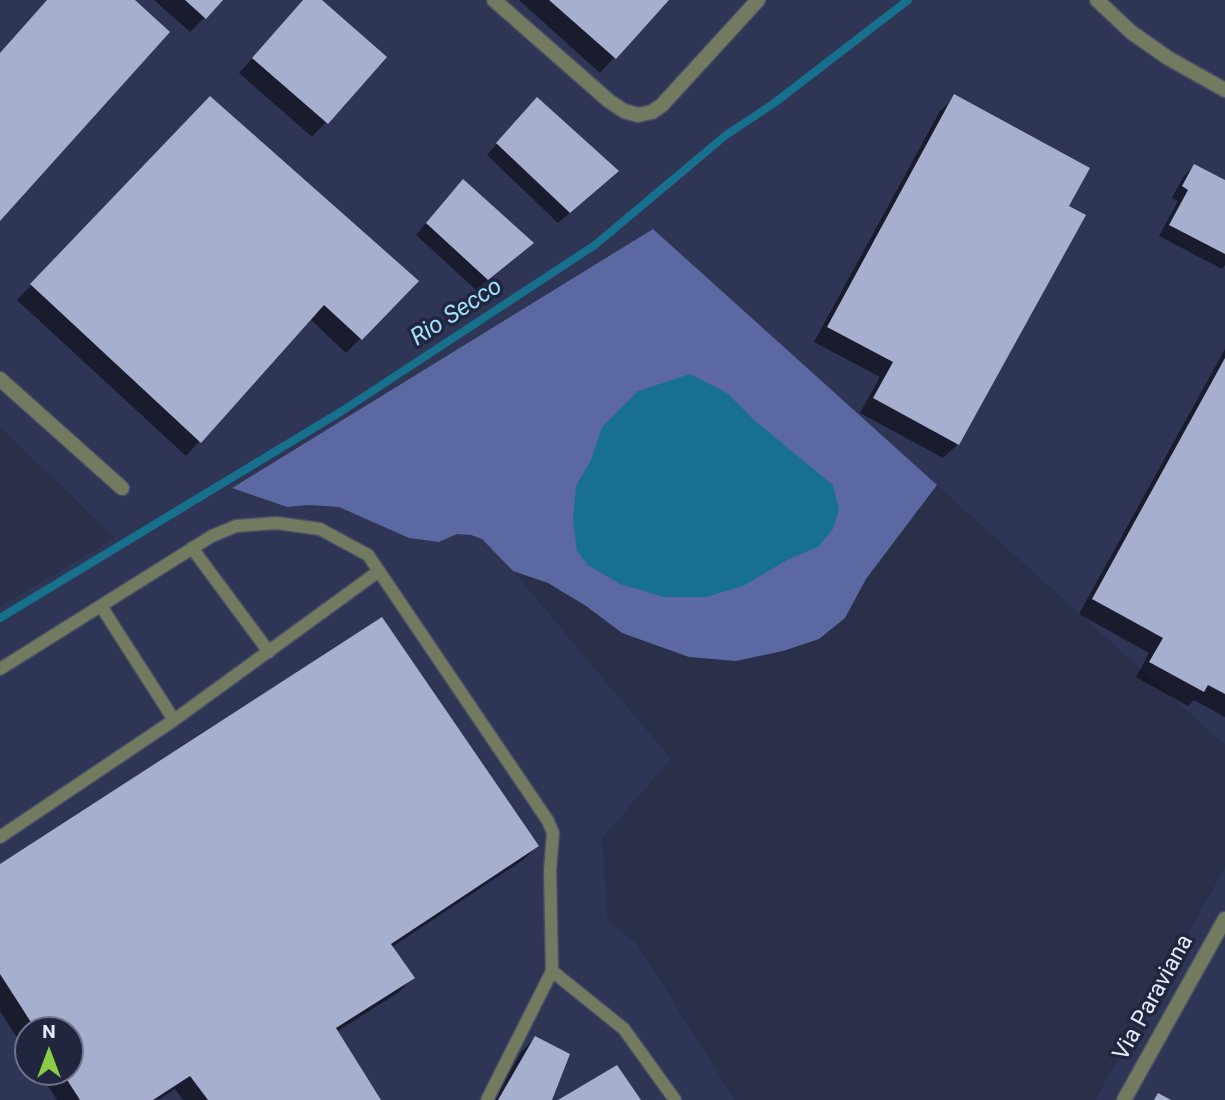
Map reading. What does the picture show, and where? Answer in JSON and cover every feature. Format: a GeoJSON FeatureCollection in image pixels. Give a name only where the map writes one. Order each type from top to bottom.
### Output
{"type":"FeatureCollection","features":[{"type":"Feature","properties":{"kind":"street"},"geometry":{"type":"LineString","coordinates":[[494,0],[609,101],[624,111],[638,115],[652,112],[662,105],[758,0]]}},
{"type":"Feature","properties":{"kind":"street"},"geometry":{"type":"LineString","coordinates":[[1097,0],[1131,33],[1168,58],[1225,90]]}},
{"type":"Feature","properties":{"kind":"street"},"geometry":{"type":"LineString","coordinates":[[0,379],[122,488]]}},
{"type":"Feature","properties":{"kind":"street","name":"Via Paraviana"},"geometry":{"type":"LineString","coordinates":[[1124,1100],[1225,919]]}},
{"type":"Feature","properties":{"kind":"lane"},"geometry":{"type":"LineString","coordinates":[[0,669],[192,548],[236,526],[277,523],[320,529],[368,555],[548,821],[553,840],[550,871],[552,971],[486,1100]]}},
{"type":"Feature","properties":{"kind":"lane"},"geometry":{"type":"LineString","coordinates":[[192,548],[269,652]]}},
{"type":"Feature","properties":{"kind":"lane"},"geometry":{"type":"LineString","coordinates":[[0,837],[174,720],[379,571]]}},
{"type":"Feature","properties":{"kind":"lane"},"geometry":{"type":"LineString","coordinates":[[101,606],[174,720]]}},
{"type":"Feature","properties":{"kind":"lane"},"geometry":{"type":"LineString","coordinates":[[552,971],[624,1029],[675,1100]]}},
{"type":"Feature","properties":{"kind":"shaded area"},"geometry":{"type":"Polygon","coordinates":[[[0,0],[1225,0],[1225,745],[653,229],[233,487],[287,507],[339,507],[409,538],[439,542],[457,533],[482,539],[513,571],[671,759],[602,838],[608,922],[636,942],[735,1100],[0,1100],[0,607],[115,538],[0,427],[0,0]]]}},
{"type":"Feature","properties":{"kind":"shaded area"},"geometry":{"type":"Polygon","coordinates":[[[653,229],[937,485],[866,579],[845,618],[819,639],[783,651],[736,661],[689,657],[622,633],[586,606],[548,583],[513,571],[482,539],[457,534],[439,542],[409,538],[339,507],[287,507],[232,488],[653,229]]]}},
{"type":"Feature","properties":{"kind":"shaded area"},"geometry":{"type":"Polygon","coordinates":[[[690,374],[727,393],[755,421],[833,485],[839,509],[833,529],[818,547],[787,560],[743,586],[706,597],[664,597],[620,584],[588,565],[577,551],[573,520],[576,486],[591,460],[602,427],[638,391],[690,374]]]}},
{"type":"Feature","properties":{"kind":"shaded area"},"geometry":{"type":"Polygon","coordinates":[[[1225,867],[1225,1100],[1095,1100],[1225,867]]]}},
{"type":"Feature","properties":{"kind":"building"},"geometry":{"type":"Polygon","coordinates":[[[47,0],[135,0],[170,32],[0,221],[0,53],[47,0]]]}},
{"type":"Feature","properties":{"kind":"building"},"geometry":{"type":"Polygon","coordinates":[[[185,0],[223,0],[206,19],[185,0]]]}},
{"type":"Feature","properties":{"kind":"building"},"geometry":{"type":"Polygon","coordinates":[[[303,0],[322,0],[387,57],[328,124],[252,58],[303,0]]]}},
{"type":"Feature","properties":{"kind":"building"},"geometry":{"type":"Polygon","coordinates":[[[549,0],[669,0],[616,59],[549,0]]]}},
{"type":"Feature","properties":{"kind":"building"},"geometry":{"type":"Polygon","coordinates":[[[954,94],[1090,168],[1069,206],[1086,215],[959,445],[873,398],[893,362],[827,327],[954,94]]]}},
{"type":"Feature","properties":{"kind":"building"},"geometry":{"type":"Polygon","coordinates":[[[210,96],[419,281],[362,340],[324,305],[201,443],[30,284],[210,96]]]}},
{"type":"Feature","properties":{"kind":"building"},"geometry":{"type":"Polygon","coordinates":[[[537,97],[619,171],[570,213],[496,143],[537,97]]]}},
{"type":"Feature","properties":{"kind":"building"},"geometry":{"type":"Polygon","coordinates":[[[1194,164],[1225,180],[1225,254],[1169,225],[1188,190],[1182,186],[1194,164]]]}},
{"type":"Feature","properties":{"kind":"building"},"geometry":{"type":"Polygon","coordinates":[[[463,179],[534,243],[488,280],[426,223],[463,179]]]}},
{"type":"Feature","properties":{"kind":"building"},"geometry":{"type":"Polygon","coordinates":[[[1225,358],[1225,694],[1208,685],[1204,692],[1149,662],[1163,638],[1092,599],[1225,358]]]}},
{"type":"Feature","properties":{"kind":"building"},"geometry":{"type":"Polygon","coordinates":[[[382,617],[539,846],[391,944],[415,978],[336,1028],[381,1100],[208,1100],[190,1076],[153,1100],[80,1100],[71,1086],[84,1086],[84,1016],[27,1016],[0,974],[0,864],[382,617]]]}},
{"type":"Feature","properties":{"kind":"building"},"geometry":{"type":"Polygon","coordinates":[[[535,1036],[570,1054],[552,1100],[498,1100],[535,1036]]]}},
{"type":"Feature","properties":{"kind":"building"},"geometry":{"type":"Polygon","coordinates":[[[617,1065],[641,1100],[558,1100],[617,1065]]]}},
{"type":"Feature","properties":{"kind":"building"},"geometry":{"type":"Polygon","coordinates":[[[1158,1093],[1171,1100],[1154,1100],[1158,1093]]]}},
{"type":"Feature","properties":{"kind":"waterway","name":"Rio Secco"},"geometry":{"type":"LineString","coordinates":[[0,618],[342,411],[595,245],[726,135],[773,104],[908,0]]}}]}
